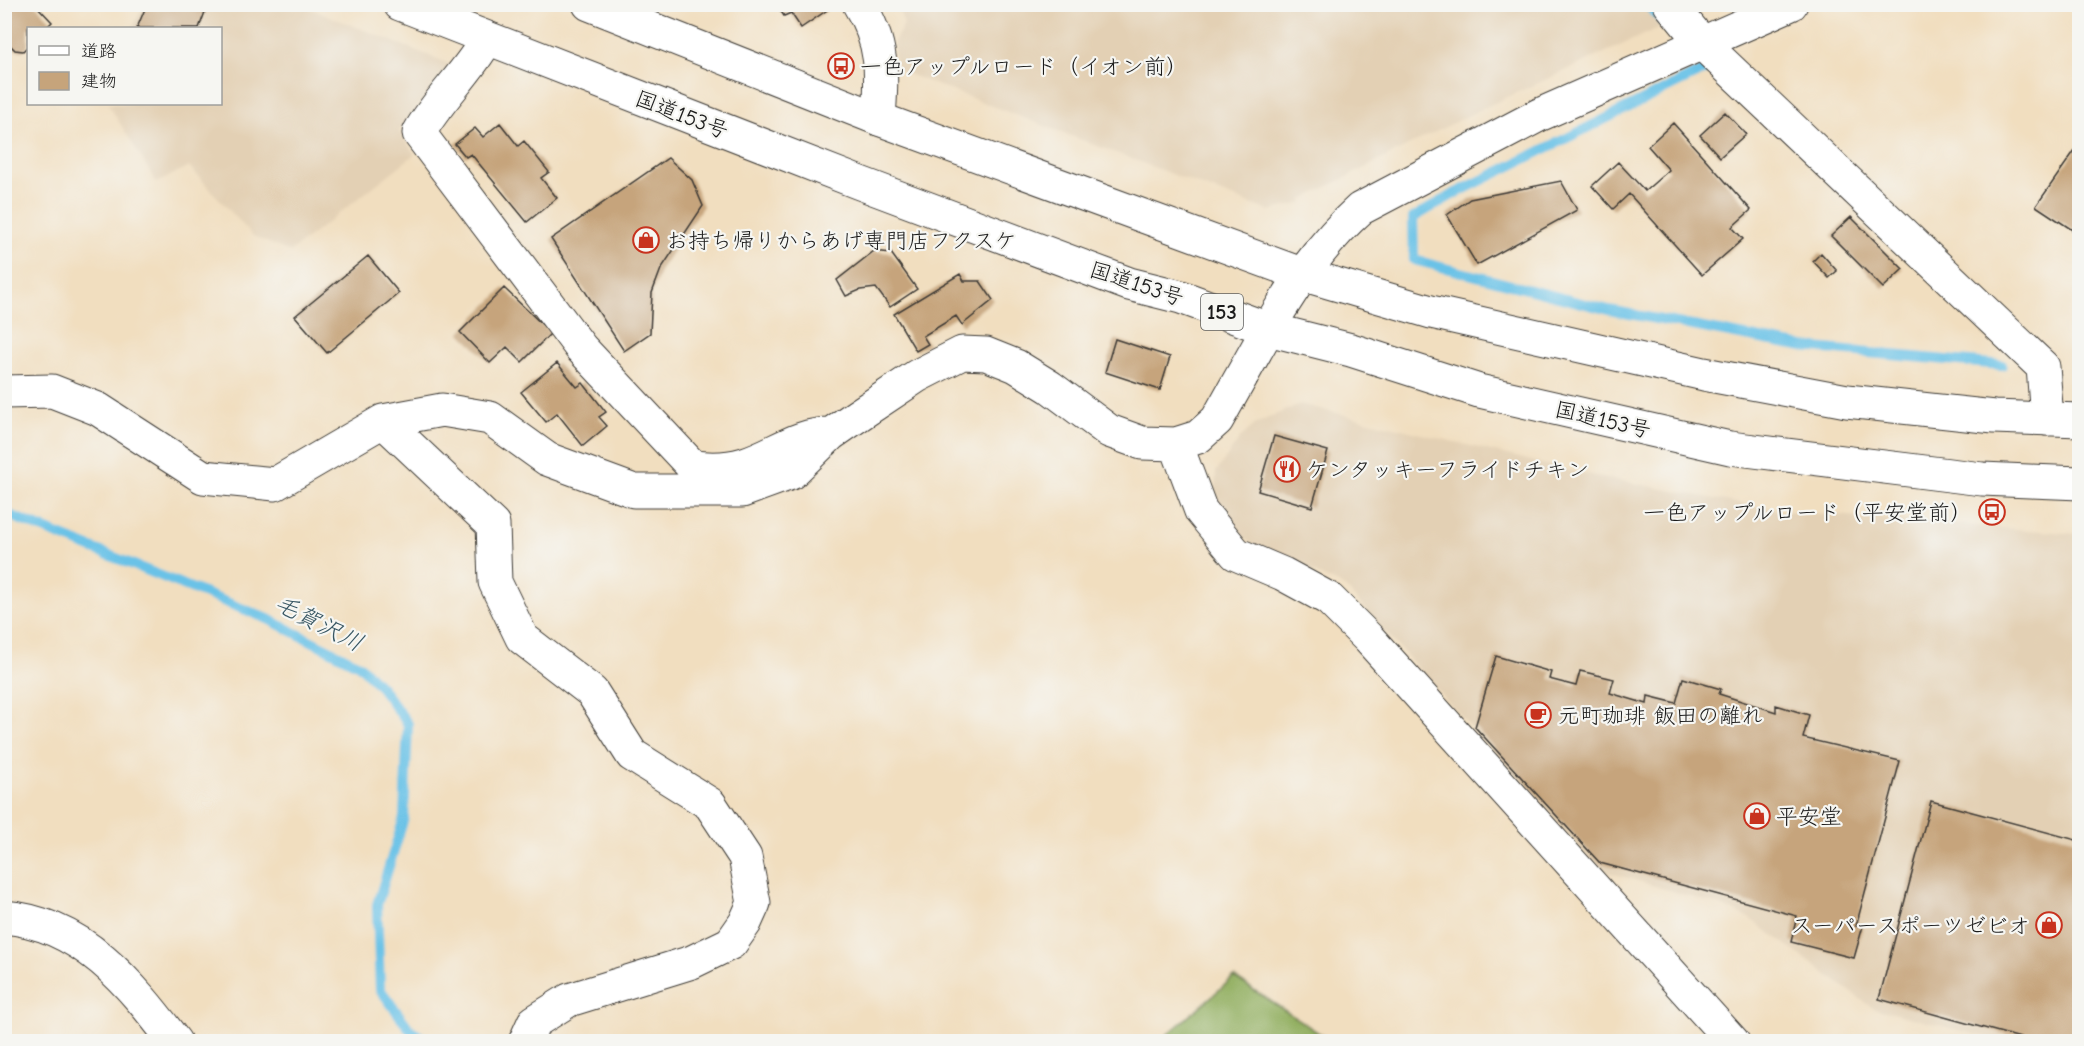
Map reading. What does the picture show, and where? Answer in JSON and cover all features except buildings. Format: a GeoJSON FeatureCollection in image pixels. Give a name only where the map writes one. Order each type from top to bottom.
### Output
{"type":"FeatureCollection","features":[{"type":"Feature","properties":{"kind":"main road","name":"国道153号"},"geometry":{"type":"LineString","coordinates":[[400,4],[1129,284],[1181,297],[1268,329],[1351,350],[1479,391],[1730,448],[1982,479],[2079,483]]}},
{"type":"Feature","properties":{"kind":"main road"},"geometry":{"type":"LineString","coordinates":[[589,4],[879,119],[1301,274],[1431,312],[1704,374],[1847,401],[1994,417],[2079,420]]}},
{"type":"Feature","properties":{"kind":"main road"},"geometry":{"type":"LineString","coordinates":[[859,4],[873,27],[879,49],[881,81],[879,119]]}},
{"type":"Feature","properties":{"kind":"main road"},"geometry":{"type":"LineString","coordinates":[[1670,4],[1691,49],[2043,367],[2047,419]]}},
{"type":"Feature","properties":{"kind":"main road"},"geometry":{"type":"LineString","coordinates":[[4,392],[52,391],[98,408],[202,477],[275,484],[383,421],[442,410],[490,418],[547,459],[634,491],[742,491],[790,473],[831,435],[917,376],[962,353],[986,354],[1016,366],[1033,376],[1109,431],[1142,443],[1176,444],[1198,437],[1216,420],[1301,274],[1337,230],[1360,209],[1539,115],[1791,4]]}},
{"type":"Feature","properties":{"kind":"main road"},"geometry":{"type":"LineString","coordinates":[[488,39],[472,65],[427,118],[419,133],[581,348],[693,467],[724,468],[744,464],[811,435],[831,435]]}},
{"type":"Feature","properties":{"kind":"main road"},"geometry":{"type":"LineString","coordinates":[[383,421],[493,525],[495,582],[522,638],[592,692],[632,755],[710,804],[746,857],[754,903],[746,923],[731,943],[692,962],[569,1000],[534,1022],[525,1041]]}},
{"type":"Feature","properties":{"kind":"main road"},"geometry":{"type":"LineString","coordinates":[[1176,444],[1201,511],[1236,554],[1283,574],[1329,599],[1377,647],[1733,1041]]}},
{"type":"Feature","properties":{"kind":"main road"},"geometry":{"type":"LineString","coordinates":[[4,916],[61,930],[108,963],[141,997],[175,1041]]}},
{"type":"Feature","properties":{"kind":"shaded area"},"geometry":{"type":"Polygon","coordinates":[[[897,4],[1641,4],[1661,27],[1479,110],[1303,199],[1302,203],[1269,211],[895,69],[894,42],[904,24],[897,4]]]}},
{"type":"Feature","properties":{"kind":"shaded area"},"geometry":{"type":"Polygon","coordinates":[[[144,5],[301,5],[450,64],[399,131],[415,154],[290,252],[253,236],[189,166],[157,183],[109,105],[222,105],[222,27],[133,27],[144,5]]]}},
{"type":"Feature","properties":{"kind":"shaded area"},"geometry":{"type":"Polygon","coordinates":[[[1300,404],[1576,472],[1784,511],[2079,534],[2079,1041],[2001,1041],[1873,1008],[1749,918],[1719,905],[1598,869],[1345,587],[1252,544],[1235,530],[1223,515],[1215,496],[1216,472],[1241,437],[1257,423],[1300,404]]]}},
{"type":"Feature","properties":{"kind":"green space"},"geometry":{"type":"Polygon","coordinates":[[[1234,977],[1331,1041],[1160,1041],[1234,977]]]}},
{"type":"Feature","properties":{"kind":"waterway"},"geometry":{"type":"LineString","coordinates":[[1647,4],[1676,35]]}},
{"type":"Feature","properties":{"kind":"waterway"},"geometry":{"type":"LineString","coordinates":[[1701,61],[1708,68],[1454,194],[1413,218],[1414,260],[1609,310],[1803,347],[2002,365]]}},
{"type":"Feature","properties":{"kind":"waterway","name":"毛賀沢川"},"geometry":{"type":"LineString","coordinates":[[4,513],[268,619],[359,665],[380,686],[408,724],[404,818],[377,905],[380,989],[411,1031],[430,1042]]}},
{"type":"Feature","properties":{"kind":"place","name":"一色アップルロード（イオン前）"},"geometry":{"type":"Point","coordinates":[841,66]}},
{"type":"Feature","properties":{"kind":"place","name":"お持ち帰りからあげ専門店フクスケ"},"geometry":{"type":"Point","coordinates":[646,240]}},
{"type":"Feature","properties":{"kind":"place","name":"ケンタッキーフライドチキン"},"geometry":{"type":"Point","coordinates":[1287,469]}},
{"type":"Feature","properties":{"kind":"place","name":"一色アップルロード（平安堂前）"},"geometry":{"type":"Point","coordinates":[1992,512]}},
{"type":"Feature","properties":{"kind":"place","name":"元町珈琲 飯田の離れ"},"geometry":{"type":"Point","coordinates":[1538,715]}},
{"type":"Feature","properties":{"kind":"place","name":"平安堂"},"geometry":{"type":"Point","coordinates":[1757,816]}},
{"type":"Feature","properties":{"kind":"place","name":"スーパースポーツゼビオ"},"geometry":{"type":"Point","coordinates":[2049,925]}}]}
